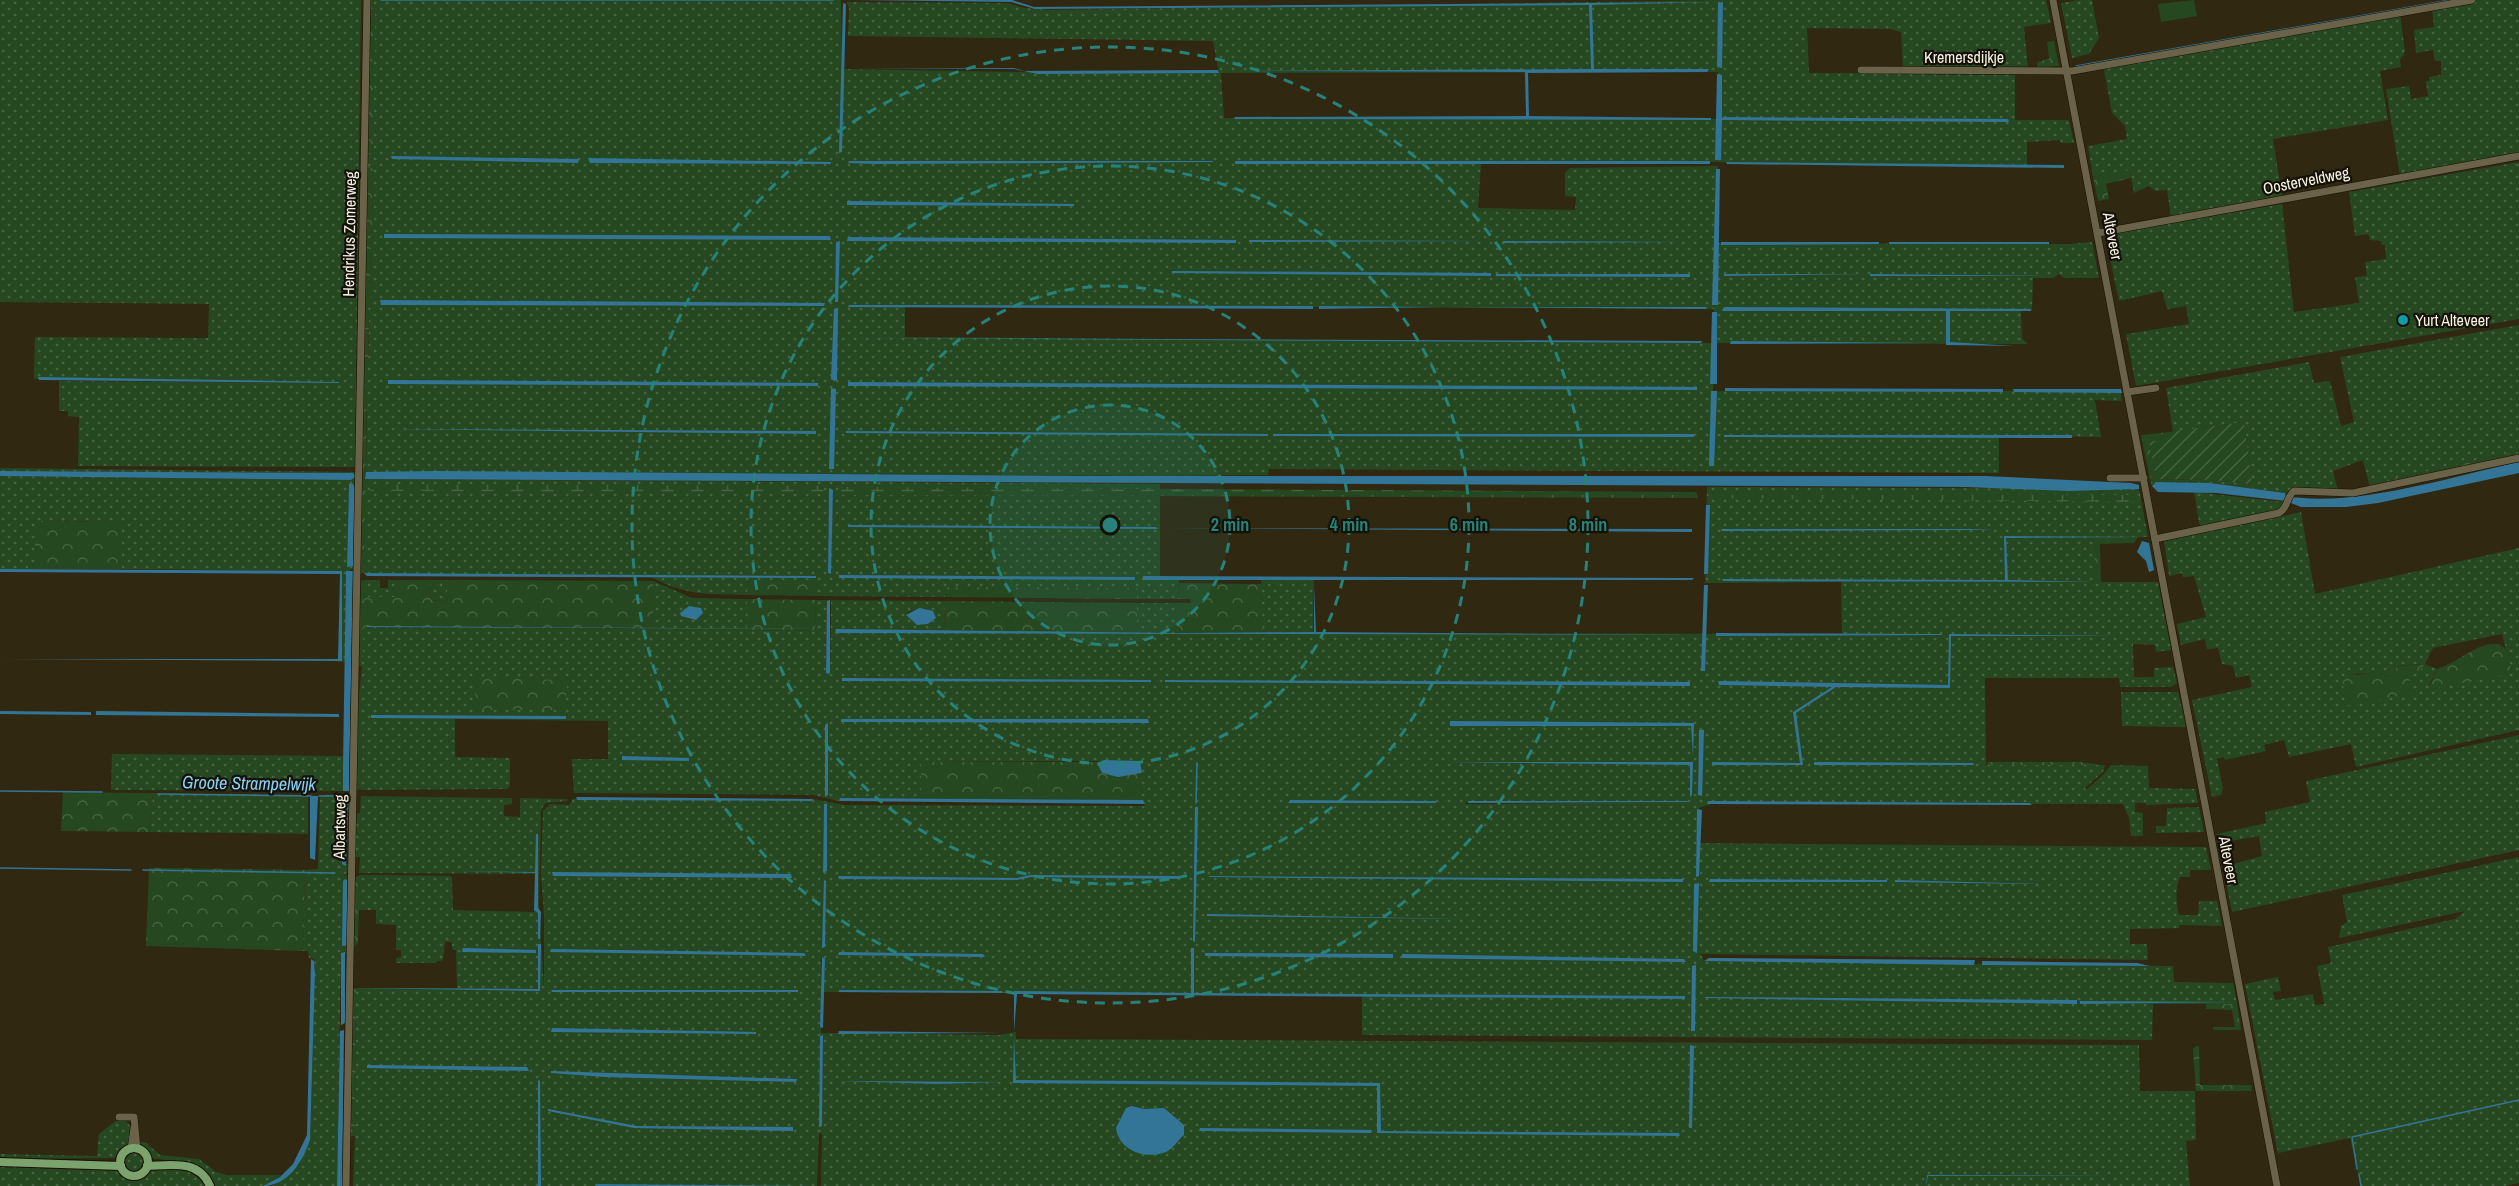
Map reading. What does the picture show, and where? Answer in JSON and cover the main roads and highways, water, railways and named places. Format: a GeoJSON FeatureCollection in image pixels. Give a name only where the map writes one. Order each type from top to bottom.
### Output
{"type":"FeatureCollection","features":[{"type":"Feature","properties":{"kind":"main road"},"geometry":{"type":"LineString","coordinates":[[134,1149],[146,1154],[148,1163],[144,1172],[136,1176],[127,1173],[121,1163],[123,1154],[134,1149]]}},
{"type":"Feature","properties":{"kind":"main road"},"geometry":{"type":"LineString","coordinates":[[0,1162],[121,1163]]}},
{"type":"Feature","properties":{"kind":"main road"},"geometry":{"type":"LineString","coordinates":[[148,1163],[185,1165],[198,1170],[210,1186]]}},
{"type":"Feature","properties":{"kind":"water"},"geometry":{"type":"Polygon","coordinates":[[[854,0],[1012,0],[1034,7],[1713,2],[1592,5],[1594,69],[1709,69],[1707,72],[1528,73],[1529,116],[1711,118],[1711,120],[1234,119],[1235,117],[1526,116],[1525,72],[1235,71],[1591,69],[1589,5],[1035,9],[1011,2],[854,0]]]}},
{"type":"Feature","properties":{"kind":"water"},"geometry":{"type":"Polygon","coordinates":[[[1723,2],[1722,68],[1717,67],[1718,3],[1723,2]]]}},
{"type":"Feature","properties":{"kind":"water"},"geometry":{"type":"Polygon","coordinates":[[[843,3],[846,4],[842,152],[839,153],[843,3]]]}},
{"type":"Feature","properties":{"kind":"water"},"geometry":{"type":"Polygon","coordinates":[[[1014,68],[1024,71],[1218,70],[1219,73],[1038,74],[1014,69],[855,69],[1014,68]]]}},
{"type":"Feature","properties":{"kind":"water"},"geometry":{"type":"Polygon","coordinates":[[[1717,74],[1722,75],[1722,119],[1723,117],[2008,119],[2009,122],[1722,120],[1721,160],[1715,160],[1717,74]]]}},
{"type":"Feature","properties":{"kind":"water"},"geometry":{"type":"Polygon","coordinates":[[[391,156],[579,159],[578,163],[392,159],[391,156]]]}},
{"type":"Feature","properties":{"kind":"water"},"geometry":{"type":"Polygon","coordinates":[[[588,158],[831,162],[831,164],[590,163],[588,158]]]}},
{"type":"Feature","properties":{"kind":"water"},"geometry":{"type":"Polygon","coordinates":[[[849,161],[1213,162],[876,164],[848,163],[849,161]]]}},
{"type":"Feature","properties":{"kind":"water"},"geometry":{"type":"Polygon","coordinates":[[[1235,161],[1710,161],[1710,164],[1235,164],[1235,161]]]}},
{"type":"Feature","properties":{"kind":"water"},"geometry":{"type":"Polygon","coordinates":[[[1726,162],[2064,165],[2064,168],[1727,164],[1726,162]]]}},
{"type":"Feature","properties":{"kind":"water"},"geometry":{"type":"Polygon","coordinates":[[[1716,169],[1720,169],[1718,305],[1712,305],[1716,169]]]}},
{"type":"Feature","properties":{"kind":"water"},"geometry":{"type":"Polygon","coordinates":[[[847,201],[1074,204],[1074,206],[847,205],[847,201]]]}},
{"type":"Feature","properties":{"kind":"water"},"geometry":{"type":"Polygon","coordinates":[[[384,234],[830,236],[831,240],[384,238],[384,234]]]}},
{"type":"Feature","properties":{"kind":"water"},"geometry":{"type":"Polygon","coordinates":[[[848,237],[1236,240],[1236,243],[847,241],[848,237]]]}},
{"type":"Feature","properties":{"kind":"water"},"geometry":{"type":"Polygon","coordinates":[[[1249,240],[1486,241],[1249,242],[1249,240]]]}},
{"type":"Feature","properties":{"kind":"water"},"geometry":{"type":"Polygon","coordinates":[[[840,241],[838,302],[835,302],[836,242],[840,241]]]}},
{"type":"Feature","properties":{"kind":"water"},"geometry":{"type":"Polygon","coordinates":[[[1503,241],[1683,242],[1686,242],[1503,243],[1503,241]]]}},
{"type":"Feature","properties":{"kind":"water"},"geometry":{"type":"Polygon","coordinates":[[[1721,242],[1879,242],[1879,244],[1721,245],[1721,242]]]}},
{"type":"Feature","properties":{"kind":"water"},"geometry":{"type":"Polygon","coordinates":[[[1889,242],[2049,242],[2049,244],[1889,244],[1889,242]]]}},
{"type":"Feature","properties":{"kind":"water"},"geometry":{"type":"Polygon","coordinates":[[[1172,271],[1491,273],[1491,276],[1172,273],[1172,271]]]}},
{"type":"Feature","properties":{"kind":"water"},"geometry":{"type":"Polygon","coordinates":[[[1496,274],[1690,274],[1690,277],[1496,276],[1496,274]]]}},
{"type":"Feature","properties":{"kind":"water"},"geometry":{"type":"Polygon","coordinates":[[[1724,274],[1863,274],[1724,276],[1724,274]]]}},
{"type":"Feature","properties":{"kind":"water"},"geometry":{"type":"Polygon","coordinates":[[[1870,274],[2049,276],[1870,276],[1870,274]]]}},
{"type":"Feature","properties":{"kind":"water"},"geometry":{"type":"Polygon","coordinates":[[[380,300],[825,303],[824,306],[381,305],[380,300]]]}},
{"type":"Feature","properties":{"kind":"water"},"geometry":{"type":"Polygon","coordinates":[[[849,305],[1313,306],[1313,309],[848,307],[849,305]]]}},
{"type":"Feature","properties":{"kind":"water"},"geometry":{"type":"Polygon","coordinates":[[[1319,306],[1440,307],[1319,309],[1319,306]]]}},
{"type":"Feature","properties":{"kind":"water"},"geometry":{"type":"Polygon","coordinates":[[[1445,307],[1707,307],[1706,309],[1445,307]]]}},
{"type":"Feature","properties":{"kind":"water"},"geometry":{"type":"Polygon","coordinates":[[[1724,307],[2031,309],[2031,311],[1950,311],[1950,342],[2014,346],[1946,345],[1946,311],[1722,311],[1724,307]]]}},
{"type":"Feature","properties":{"kind":"water"},"geometry":{"type":"Polygon","coordinates":[[[838,308],[837,380],[834,381],[831,379],[834,309],[838,308]]]}},
{"type":"Feature","properties":{"kind":"water"},"geometry":{"type":"Polygon","coordinates":[[[1712,312],[1717,312],[1717,384],[1710,384],[1712,312]]]}},
{"type":"Feature","properties":{"kind":"water"},"geometry":{"type":"Polygon","coordinates":[[[851,338],[1702,341],[1701,343],[851,338]]]}},
{"type":"Feature","properties":{"kind":"water"},"geometry":{"type":"Polygon","coordinates":[[[1731,341],[1936,343],[1730,344],[1731,341]]]}},
{"type":"Feature","properties":{"kind":"water"},"geometry":{"type":"Polygon","coordinates":[[[38,377],[339,382],[339,383],[39,380],[38,377]]]}},
{"type":"Feature","properties":{"kind":"water"},"geometry":{"type":"Polygon","coordinates":[[[388,380],[818,383],[818,386],[388,384],[388,380]]]}},
{"type":"Feature","properties":{"kind":"water"},"geometry":{"type":"Polygon","coordinates":[[[848,382],[1697,387],[1697,390],[848,386],[848,382]]]}},
{"type":"Feature","properties":{"kind":"water"},"geometry":{"type":"Polygon","coordinates":[[[831,388],[836,389],[834,469],[829,469],[831,388]]]}},
{"type":"Feature","properties":{"kind":"water"},"geometry":{"type":"Polygon","coordinates":[[[1725,388],[2003,389],[2003,392],[1725,391],[1725,388]]]}},
{"type":"Feature","properties":{"kind":"water"},"geometry":{"type":"Polygon","coordinates":[[[2013,389],[2121,389],[2122,393],[2014,392],[2013,389]]]}},
{"type":"Feature","properties":{"kind":"water"},"geometry":{"type":"Polygon","coordinates":[[[1711,391],[1717,391],[1714,466],[1709,466],[1711,391]]]}},
{"type":"Feature","properties":{"kind":"water"},"geometry":{"type":"Polygon","coordinates":[[[389,429],[816,431],[816,434],[389,429]]]}},
{"type":"Feature","properties":{"kind":"water"},"geometry":{"type":"Polygon","coordinates":[[[846,431],[1268,434],[1268,436],[846,433],[846,431]]]}},
{"type":"Feature","properties":{"kind":"water"},"geometry":{"type":"Polygon","coordinates":[[[1273,434],[1694,434],[1694,437],[1273,436],[1273,434]]]}},
{"type":"Feature","properties":{"kind":"water"},"geometry":{"type":"Polygon","coordinates":[[[1724,435],[2072,435],[2072,438],[1724,437],[1724,435]]]}},
{"type":"Feature","properties":{"kind":"water"},"geometry":{"type":"Polygon","coordinates":[[[2519,462],[2519,473],[2378,503],[2346,507],[2301,507],[2286,501],[2216,493],[2158,492],[2152,486],[2156,482],[2210,483],[2285,493],[2286,496],[2313,499],[2341,498],[2433,483],[2519,462]]]}},
{"type":"Feature","properties":{"kind":"water"},"geometry":{"type":"Polygon","coordinates":[[[0,471],[353,473],[356,476],[351,480],[0,476],[0,471]]]}},
{"type":"Feature","properties":{"kind":"water"},"geometry":{"type":"Polygon","coordinates":[[[366,472],[1085,476],[1986,476],[2131,483],[2139,485],[2139,489],[2068,491],[1965,487],[365,479],[366,472]]]}},
{"type":"Feature","properties":{"kind":"water"},"geometry":{"type":"Polygon","coordinates":[[[349,484],[353,484],[355,488],[353,566],[347,567],[349,484]]]}},
{"type":"Feature","properties":{"kind":"water"},"geometry":{"type":"Polygon","coordinates":[[[829,488],[833,490],[831,574],[828,573],[829,488]]]}},
{"type":"Feature","properties":{"kind":"water"},"geometry":{"type":"Polygon","coordinates":[[[1706,505],[1710,505],[1708,574],[1704,574],[1706,505]]]}},
{"type":"Feature","properties":{"kind":"water"},"geometry":{"type":"Polygon","coordinates":[[[848,525],[1156,527],[1158,529],[848,527],[848,525]]]}},
{"type":"Feature","properties":{"kind":"water"},"geometry":{"type":"Polygon","coordinates":[[[1164,528],[1692,529],[1692,532],[1164,528]]]}},
{"type":"Feature","properties":{"kind":"water"},"geometry":{"type":"Polygon","coordinates":[[[1721,529],[1970,529],[1992,530],[1722,531],[1721,529]]]}},
{"type":"Feature","properties":{"kind":"water"},"geometry":{"type":"Polygon","coordinates":[[[2004,536],[2148,537],[2006,538],[2008,580],[2095,582],[1723,581],[1722,579],[2005,580],[2004,536]]]}},
{"type":"Feature","properties":{"kind":"water"},"geometry":{"type":"Polygon","coordinates":[[[2142,541],[2149,543],[2154,570],[2149,572],[2146,561],[2137,552],[2142,541]]]}},
{"type":"Feature","properties":{"kind":"water"},"geometry":{"type":"Polygon","coordinates":[[[0,569],[342,571],[342,661],[0,659],[338,659],[340,574],[0,572],[0,569]]]}},
{"type":"Feature","properties":{"kind":"water"},"geometry":{"type":"Polygon","coordinates":[[[346,571],[353,571],[349,791],[343,791],[343,768],[346,571]]]}},
{"type":"Feature","properties":{"kind":"water"},"geometry":{"type":"Polygon","coordinates":[[[364,573],[816,576],[816,578],[367,576],[364,573]]]}},
{"type":"Feature","properties":{"kind":"water"},"geometry":{"type":"Polygon","coordinates":[[[839,575],[1135,577],[1135,580],[839,578],[839,575]]]}},
{"type":"Feature","properties":{"kind":"water"},"geometry":{"type":"Polygon","coordinates":[[[1143,576],[1694,578],[1692,580],[1143,580],[1143,576]]]}},
{"type":"Feature","properties":{"kind":"water"},"geometry":{"type":"Polygon","coordinates":[[[1704,585],[1708,585],[1705,671],[1701,671],[1704,585]]]}},
{"type":"Feature","properties":{"kind":"water"},"geometry":{"type":"Polygon","coordinates":[[[1314,586],[1316,632],[1698,635],[835,633],[836,629],[1178,633],[1314,632],[1314,586]]]}},
{"type":"Feature","properties":{"kind":"water"},"geometry":{"type":"Polygon","coordinates":[[[830,600],[830,673],[828,674],[826,673],[827,601],[830,600]]]}},
{"type":"Feature","properties":{"kind":"water"},"geometry":{"type":"Polygon","coordinates":[[[689,606],[701,608],[703,613],[696,620],[681,616],[680,613],[689,606]]]}},
{"type":"Feature","properties":{"kind":"water"},"geometry":{"type":"Polygon","coordinates":[[[919,608],[933,611],[936,618],[928,624],[917,625],[906,615],[919,608]]]}},
{"type":"Feature","properties":{"kind":"water"},"geometry":{"type":"Polygon","coordinates":[[[367,626],[824,629],[367,627],[367,626]]]}},
{"type":"Feature","properties":{"kind":"water"},"geometry":{"type":"Polygon","coordinates":[[[1716,633],[1941,634],[1942,635],[1716,636],[1716,633]]]}},
{"type":"Feature","properties":{"kind":"water"},"geometry":{"type":"Polygon","coordinates":[[[1949,634],[2118,636],[1951,636],[1950,688],[1836,687],[1796,713],[1803,765],[1712,765],[1712,762],[1800,763],[1793,712],[1832,687],[1719,685],[1718,681],[1948,685],[1949,634]]]}},
{"type":"Feature","properties":{"kind":"water"},"geometry":{"type":"Polygon","coordinates":[[[842,678],[1151,680],[1151,682],[842,681],[842,678]]]}},
{"type":"Feature","properties":{"kind":"water"},"geometry":{"type":"Polygon","coordinates":[[[1165,680],[1690,682],[1690,686],[1165,682],[1165,680]]]}},
{"type":"Feature","properties":{"kind":"water"},"geometry":{"type":"Polygon","coordinates":[[[0,711],[91,712],[91,715],[0,714],[0,711]]]}},
{"type":"Feature","properties":{"kind":"water"},"geometry":{"type":"Polygon","coordinates":[[[96,711],[339,714],[339,717],[96,715],[96,711]]]}},
{"type":"Feature","properties":{"kind":"water"},"geometry":{"type":"Polygon","coordinates":[[[371,715],[566,716],[566,719],[371,718],[371,715]]]}},
{"type":"Feature","properties":{"kind":"water"},"geometry":{"type":"Polygon","coordinates":[[[841,719],[1148,719],[1149,723],[841,722],[841,719]]]}},
{"type":"Feature","properties":{"kind":"water"},"geometry":{"type":"Polygon","coordinates":[[[1450,721],[1694,723],[1693,756],[1691,726],[1450,726],[1450,721]]]}},
{"type":"Feature","properties":{"kind":"water"},"geometry":{"type":"Polygon","coordinates":[[[828,723],[828,795],[825,797],[825,725],[828,723]]]}},
{"type":"Feature","properties":{"kind":"water"},"geometry":{"type":"Polygon","coordinates":[[[1699,730],[1704,730],[1702,796],[1698,795],[1699,730]]]}},
{"type":"Feature","properties":{"kind":"water"},"geometry":{"type":"Polygon","coordinates":[[[622,756],[689,758],[689,761],[622,760],[622,756]]]}},
{"type":"Feature","properties":{"kind":"water"},"geometry":{"type":"Polygon","coordinates":[[[1104,760],[1140,761],[1142,773],[1118,777],[1102,773],[1097,763],[1104,760]]]}},
{"type":"Feature","properties":{"kind":"water"},"geometry":{"type":"Polygon","coordinates":[[[1446,762],[1693,762],[1692,795],[1690,797],[1690,765],[1446,762]]]}},
{"type":"Feature","properties":{"kind":"water"},"geometry":{"type":"Polygon","coordinates":[[[1814,762],[1973,763],[1974,765],[1814,765],[1814,762]]]}},
{"type":"Feature","properties":{"kind":"water"},"geometry":{"type":"Polygon","coordinates":[[[343,794],[349,795],[346,866],[342,864],[343,794]]]}},
{"type":"Feature","properties":{"kind":"water"},"geometry":{"type":"Polygon","coordinates":[[[310,796],[318,796],[315,860],[310,858],[310,796]]]}},
{"type":"Feature","properties":{"kind":"water"},"geometry":{"type":"Polygon","coordinates":[[[576,797],[813,799],[812,801],[577,800],[576,797]]]}},
{"type":"Feature","properties":{"kind":"water"},"geometry":{"type":"Polygon","coordinates":[[[840,798],[1143,800],[1145,804],[839,801],[840,798]]]}},
{"type":"Feature","properties":{"kind":"water"},"geometry":{"type":"Polygon","coordinates":[[[1290,800],[1436,801],[1436,803],[1288,803],[1290,800]]]}},
{"type":"Feature","properties":{"kind":"water"},"geometry":{"type":"Polygon","coordinates":[[[1468,801],[1687,801],[1689,802],[1468,803],[1468,801]]]}},
{"type":"Feature","properties":{"kind":"water"},"geometry":{"type":"Polygon","coordinates":[[[1708,801],[2030,803],[2032,805],[1707,804],[1708,801]]]}},
{"type":"Feature","properties":{"kind":"water"},"geometry":{"type":"Polygon","coordinates":[[[827,803],[827,871],[823,873],[824,804],[827,803]]]}},
{"type":"Feature","properties":{"kind":"water"},"geometry":{"type":"Polygon","coordinates":[[[1195,807],[1198,807],[1195,942],[1193,941],[1195,807]]]}},
{"type":"Feature","properties":{"kind":"water"},"geometry":{"type":"Polygon","coordinates":[[[1697,809],[1702,810],[1699,876],[1696,877],[1697,809]]]}},
{"type":"Feature","properties":{"kind":"water"},"geometry":{"type":"Polygon","coordinates":[[[536,834],[538,834],[538,908],[541,912],[540,939],[538,939],[538,913],[534,910],[535,873],[457,871],[535,872],[536,834]]]}},
{"type":"Feature","properties":{"kind":"water"},"geometry":{"type":"Polygon","coordinates":[[[552,872],[791,874],[792,878],[553,876],[552,872]]]}},
{"type":"Feature","properties":{"kind":"water"},"geometry":{"type":"Polygon","coordinates":[[[1030,875],[1181,876],[1180,879],[1031,877],[1017,880],[839,879],[838,876],[1017,878],[1030,875]]]}},
{"type":"Feature","properties":{"kind":"water"},"geometry":{"type":"Polygon","coordinates":[[[1209,877],[1683,879],[1683,882],[1209,877]]]}},
{"type":"Feature","properties":{"kind":"water"},"geometry":{"type":"Polygon","coordinates":[[[1710,879],[1887,880],[1887,882],[1709,882],[1710,879]]]}},
{"type":"Feature","properties":{"kind":"water"},"geometry":{"type":"Polygon","coordinates":[[[347,880],[347,945],[342,946],[343,881],[347,880]]]}},
{"type":"Feature","properties":{"kind":"water"},"geometry":{"type":"Polygon","coordinates":[[[824,880],[826,881],[825,947],[822,948],[824,880]]]}},
{"type":"Feature","properties":{"kind":"water"},"geometry":{"type":"Polygon","coordinates":[[[1895,880],[2041,884],[1895,882],[1895,880]]]}},
{"type":"Feature","properties":{"kind":"water"},"geometry":{"type":"Polygon","coordinates":[[[1699,883],[1697,953],[1693,951],[1694,884],[1699,883]]]}},
{"type":"Feature","properties":{"kind":"water"},"geometry":{"type":"Polygon","coordinates":[[[1207,914],[1468,919],[1207,916],[1207,914]]]}},
{"type":"Feature","properties":{"kind":"water"},"geometry":{"type":"Polygon","coordinates":[[[538,944],[541,944],[540,991],[356,988],[538,989],[538,944]]]}},
{"type":"Feature","properties":{"kind":"water"},"geometry":{"type":"Polygon","coordinates":[[[463,948],[536,950],[536,953],[462,952],[463,948]]]}},
{"type":"Feature","properties":{"kind":"water"},"geometry":{"type":"Polygon","coordinates":[[[1191,948],[1194,948],[1194,993],[1685,996],[1685,999],[1017,994],[1014,1032],[1014,991],[1191,993],[1191,948]]]}},
{"type":"Feature","properties":{"kind":"water"},"geometry":{"type":"Polygon","coordinates":[[[551,949],[804,953],[806,956],[550,952],[551,949]]]}},
{"type":"Feature","properties":{"kind":"water"},"geometry":{"type":"Polygon","coordinates":[[[345,952],[345,1023],[341,1025],[341,953],[345,952]]]}},
{"type":"Feature","properties":{"kind":"water"},"geometry":{"type":"Polygon","coordinates":[[[839,952],[983,954],[985,957],[838,955],[839,952]]]}},
{"type":"Feature","properties":{"kind":"water"},"geometry":{"type":"Polygon","coordinates":[[[1205,953],[1393,954],[1393,958],[1205,956],[1205,953]]]}},
{"type":"Feature","properties":{"kind":"water"},"geometry":{"type":"Polygon","coordinates":[[[1402,954],[1684,959],[1686,962],[1402,958],[1402,954]]]}},
{"type":"Feature","properties":{"kind":"water"},"geometry":{"type":"Polygon","coordinates":[[[822,957],[825,959],[823,1028],[820,1027],[822,957]]]}},
{"type":"Feature","properties":{"kind":"water"},"geometry":{"type":"Polygon","coordinates":[[[1709,958],[1975,960],[1974,965],[1704,961],[1709,958]]]}},
{"type":"Feature","properties":{"kind":"water"},"geometry":{"type":"Polygon","coordinates":[[[311,959],[314,961],[315,974],[310,1140],[299,1164],[287,1177],[272,1185],[263,1186],[280,1177],[293,1164],[307,1135],[311,959]]]}},
{"type":"Feature","properties":{"kind":"water"},"geometry":{"type":"Polygon","coordinates":[[[1982,961],[2137,963],[2150,966],[1982,965],[1982,961]]]}},
{"type":"Feature","properties":{"kind":"water"},"geometry":{"type":"Polygon","coordinates":[[[1696,965],[1695,1031],[1691,1031],[1692,966],[1696,965]]]}},
{"type":"Feature","properties":{"kind":"water"},"geometry":{"type":"Polygon","coordinates":[[[551,990],[798,990],[798,992],[552,992],[551,990]]]}},
{"type":"Feature","properties":{"kind":"water"},"geometry":{"type":"Polygon","coordinates":[[[839,990],[1002,991],[1003,993],[839,992],[839,990]]]}},
{"type":"Feature","properties":{"kind":"water"},"geometry":{"type":"Polygon","coordinates":[[[1705,998],[2077,1000],[2077,1004],[1705,998]]]}},
{"type":"Feature","properties":{"kind":"water"},"geometry":{"type":"Polygon","coordinates":[[[2080,1001],[2235,1002],[2080,1004],[2080,1001]]]}},
{"type":"Feature","properties":{"kind":"water"},"geometry":{"type":"Polygon","coordinates":[[[552,1028],[756,1032],[756,1034],[551,1032],[552,1028]]]}},
{"type":"Feature","properties":{"kind":"water"},"geometry":{"type":"Polygon","coordinates":[[[344,1030],[342,1186],[337,1186],[340,1031],[344,1030]]]}},
{"type":"Feature","properties":{"kind":"water"},"geometry":{"type":"Polygon","coordinates":[[[839,1031],[1002,1033],[838,1034],[839,1031]]]}},
{"type":"Feature","properties":{"kind":"water"},"geometry":{"type":"Polygon","coordinates":[[[823,1035],[822,1126],[819,1127],[820,1036],[823,1035]]]}},
{"type":"Feature","properties":{"kind":"water"},"geometry":{"type":"Polygon","coordinates":[[[1014,1037],[1016,1080],[1380,1083],[1381,1131],[1679,1133],[1680,1136],[1377,1133],[1377,1086],[1013,1083],[1014,1037]]]}},
{"type":"Feature","properties":{"kind":"water"},"geometry":{"type":"Polygon","coordinates":[[[1690,1045],[1694,1046],[1692,1128],[1689,1128],[1690,1045]]]}},
{"type":"Feature","properties":{"kind":"water"},"geometry":{"type":"Polygon","coordinates":[[[367,1065],[527,1067],[529,1071],[367,1068],[367,1065]]]}},
{"type":"Feature","properties":{"kind":"water"},"geometry":{"type":"Polygon","coordinates":[[[551,1071],[797,1079],[796,1082],[605,1077],[551,1073],[551,1071]]]}},
{"type":"Feature","properties":{"kind":"water"},"geometry":{"type":"Polygon","coordinates":[[[538,1080],[540,1081],[541,1186],[538,1186],[538,1080]]]}},
{"type":"Feature","properties":{"kind":"water"},"geometry":{"type":"Polygon","coordinates":[[[839,1081],[1001,1082],[937,1084],[839,1081]]]}},
{"type":"Feature","properties":{"kind":"water"},"geometry":{"type":"Polygon","coordinates":[[[1132,1106],[1144,1109],[1164,1108],[1184,1125],[1184,1135],[1166,1152],[1150,1155],[1135,1152],[1122,1143],[1116,1128],[1126,1108],[1132,1106]]]}},
{"type":"Feature","properties":{"kind":"water"},"geometry":{"type":"Polygon","coordinates":[[[548,1109],[637,1126],[793,1127],[793,1131],[634,1128],[548,1111],[548,1109]]]}},
{"type":"Feature","properties":{"kind":"water"},"geometry":{"type":"Polygon","coordinates":[[[1200,1128],[1371,1130],[1371,1133],[1199,1131],[1200,1128]]]}},
{"type":"Feature","properties":{"kind":"water"},"geometry":{"type":"Polygon","coordinates":[[[1927,1175],[2113,1176],[1928,1176],[1926,1186],[1927,1175]]]}},
{"type":"Feature","properties":{"kind":"water"},"geometry":{"type":"Polygon","coordinates":[[[596,1184],[811,1186],[595,1186],[596,1184]]]}},
{"type":"Feature","properties":{"kind":"waterway"},"geometry":{"type":"LineString","coordinates":[[381,0],[833,0]]}},
{"type":"Feature","properties":{"kind":"waterway"},"geometry":{"type":"LineString","coordinates":[[2076,66],[2450,0]]}},
{"type":"Feature","properties":{"kind":"waterway"},"geometry":{"type":"LineString","coordinates":[[1196,803],[1197,763]]}},
{"type":"Feature","properties":{"kind":"waterway","name":"Groote Strampelwijk"},"geometry":{"type":"LineString","coordinates":[[0,791],[102,792]]}},
{"type":"Feature","properties":{"kind":"waterway","name":"Groote Strampelwijk"},"geometry":{"type":"LineString","coordinates":[[158,794],[311,796]]}},
{"type":"Feature","properties":{"kind":"waterway","name":"Groote Strampelwijk"},"geometry":{"type":"LineString","coordinates":[[319,796],[339,796]]}},
{"type":"Feature","properties":{"kind":"waterway"},"geometry":{"type":"LineString","coordinates":[[0,868],[131,870]]}},
{"type":"Feature","properties":{"kind":"waterway"},"geometry":{"type":"LineString","coordinates":[[143,870],[335,873]]}},
{"type":"Feature","properties":{"kind":"waterway"},"geometry":{"type":"LineString","coordinates":[[2357,1169],[2352,1137],[2519,1100]]}},
{"type":"Feature","properties":{"kind":"waterway"},"geometry":{"type":"LineString","coordinates":[[2359,1174],[2361,1186]]}},
{"type":"Feature","properties":{"kind":"place","name":"Yurt Alteveer"},"geometry":{"type":"Point","coordinates":[2403,320]}}]}
